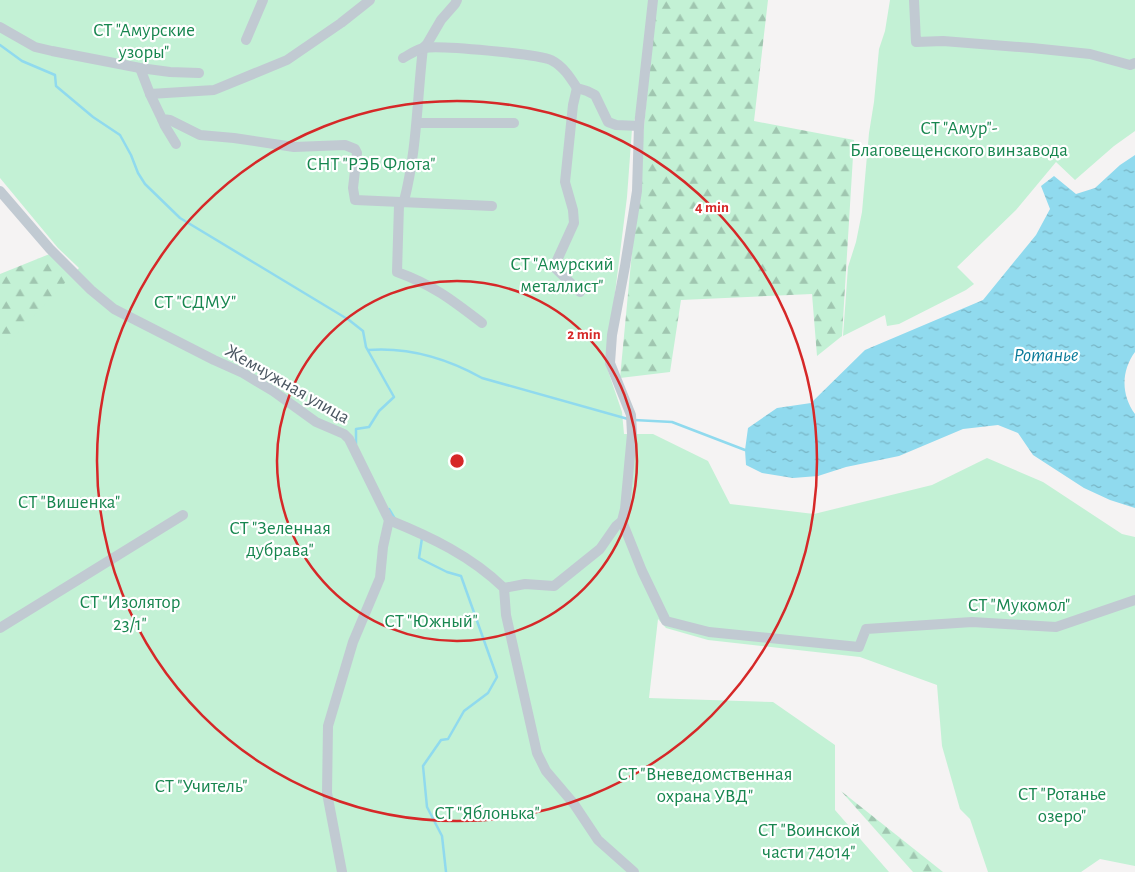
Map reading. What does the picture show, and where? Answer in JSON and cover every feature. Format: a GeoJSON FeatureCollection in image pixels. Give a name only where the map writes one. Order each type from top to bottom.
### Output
{"type":"FeatureCollection","features":[{"type":"Feature","properties":{"kind":"street"},"geometry":{"type":"LineString","coordinates":[[246,40],[263,0]]}},
{"type":"Feature","properties":{"kind":"street"},"geometry":{"type":"LineString","coordinates":[[150,94],[214,90],[287,60],[370,0]]}},
{"type":"Feature","properties":{"kind":"street"},"geometry":{"type":"LineString","coordinates":[[403,58],[427,44],[435,29],[455,4],[456,0]]}},
{"type":"Feature","properties":{"kind":"street"},"geometry":{"type":"LineString","coordinates":[[504,588],[525,584],[554,586],[600,549],[616,526],[622,521],[625,510],[630,462],[631,420],[610,363],[612,335],[637,191],[638,126],[653,0]]}},
{"type":"Feature","properties":{"kind":"street"},"geometry":{"type":"LineString","coordinates":[[914,0],[916,42],[943,41],[1032,48],[1090,54],[1130,65],[1135,63]]}},
{"type":"Feature","properties":{"kind":"street"},"geometry":{"type":"LineString","coordinates":[[0,28],[35,47],[140,68],[199,73]]}},
{"type":"Feature","properties":{"kind":"street"},"geometry":{"type":"LineString","coordinates":[[423,48],[448,48],[522,55],[550,60],[567,73],[577,88],[595,95],[608,122],[616,125],[638,126]]}},
{"type":"Feature","properties":{"kind":"street"},"geometry":{"type":"LineString","coordinates":[[423,48],[418,123],[412,174],[404,201],[398,205],[397,272],[422,281],[482,323]]}},
{"type":"Feature","properties":{"kind":"street"},"geometry":{"type":"LineString","coordinates":[[140,68],[164,126],[176,144]]}},
{"type":"Feature","properties":{"kind":"street"},"geometry":{"type":"LineString","coordinates":[[577,88],[573,104],[565,182],[573,210],[574,224],[554,267],[580,292]]}},
{"type":"Feature","properties":{"kind":"street"},"geometry":{"type":"LineString","coordinates":[[162,119],[170,120],[200,135],[294,147],[345,145],[355,149],[353,188],[355,200],[492,206]]}},
{"type":"Feature","properties":{"kind":"street"},"geometry":{"type":"LineString","coordinates":[[418,123],[514,124]]}},
{"type":"Feature","properties":{"kind":"street","name":"Жемчужная улица"},"geometry":{"type":"LineString","coordinates":[[0,191],[50,249],[91,290],[114,309],[214,360],[243,372],[316,422],[344,434],[349,439],[389,520]]}},
{"type":"Feature","properties":{"kind":"street"},"geometry":{"type":"LineString","coordinates":[[0,628],[183,515]]}},
{"type":"Feature","properties":{"kind":"street"},"geometry":{"type":"LineString","coordinates":[[342,872],[327,793],[328,726],[353,642],[380,578],[382,548],[389,520],[457,552],[479,566],[504,588],[506,614],[538,753],[546,771],[574,804],[598,840],[634,872]]}},
{"type":"Feature","properties":{"kind":"street"},"geometry":{"type":"LineString","coordinates":[[622,521],[642,571],[666,622],[709,632],[859,647],[866,629],[972,622],[1056,627],[1135,600]]}},
{"type":"Feature","properties":{"kind":"green space"},"geometry":{"type":"Polygon","coordinates":[[[0,0],[649,0],[637,111],[632,129],[627,197],[606,365],[622,412],[624,434],[653,434],[708,461],[730,504],[814,514],[932,485],[987,458],[1043,482],[1122,534],[1135,537],[1135,866],[1100,859],[1081,872],[988,872],[970,819],[960,809],[942,746],[937,685],[860,657],[708,640],[666,628],[658,619],[649,698],[773,702],[835,745],[835,810],[889,872],[0,872],[0,352],[79,268],[58,248],[0,178],[0,0]]]}},
{"type":"Feature","properties":{"kind":"green space"},"geometry":{"type":"Polygon","coordinates":[[[656,0],[768,0],[754,121],[854,140],[842,336],[817,356],[812,294],[681,300],[670,372],[620,378],[656,0]]]}},
{"type":"Feature","properties":{"kind":"green space","name":"СТ \"Амур\"- Благовещенского винзавода"},"geometry":{"type":"Polygon","coordinates":[[[890,0],[1135,0],[1135,131],[1114,146],[1075,180],[1056,162],[1016,210],[957,267],[974,284],[966,290],[899,324],[887,326],[885,315],[843,336],[848,267],[856,242],[862,212],[879,49],[885,31],[890,0]]]}},
{"type":"Feature","properties":{"kind":"green space"},"geometry":{"type":"Polygon","coordinates":[[[52,253],[118,327],[0,419],[0,274],[52,253]]]}},
{"type":"Feature","properties":{"kind":"green space"},"geometry":{"type":"Polygon","coordinates":[[[841,791],[943,872],[913,872],[841,791]]]}},
{"type":"Feature","properties":{"kind":"water","name":"Ротанье"},"geometry":{"type":"Polygon","coordinates":[[[1135,155],[1135,352],[1127,367],[1124,383],[1127,399],[1135,414],[1135,508],[1110,500],[1084,488],[1033,455],[1018,433],[998,425],[963,429],[899,456],[846,467],[818,476],[793,478],[762,473],[746,465],[745,450],[748,428],[777,408],[811,403],[865,350],[983,300],[1036,235],[1050,209],[1041,186],[1054,176],[1076,194],[1095,188],[1120,165],[1135,155]]]}},
{"type":"Feature","properties":{"kind":"waterway"},"geometry":{"type":"LineString","coordinates":[[0,45],[22,61],[55,75],[56,86],[93,117],[120,135],[145,184],[180,218],[349,320],[363,331],[366,347],[394,397],[379,411],[369,427],[356,429],[356,444]]}},
{"type":"Feature","properties":{"kind":"waterway"},"geometry":{"type":"LineString","coordinates":[[368,350],[398,350],[427,356],[455,365],[482,378],[628,419]]}},
{"type":"Feature","properties":{"kind":"waterway"},"geometry":{"type":"LineString","coordinates":[[634,420],[672,422],[745,450]]}},
{"type":"Feature","properties":{"kind":"waterway"},"geometry":{"type":"LineString","coordinates":[[389,509],[395,519]]}},
{"type":"Feature","properties":{"kind":"waterway"},"geometry":{"type":"LineString","coordinates":[[422,538],[419,558],[447,572],[461,576],[497,677],[488,693],[464,711],[448,739],[441,740],[423,766],[427,807],[442,836],[446,872]]}},
{"type":"Feature","properties":{"kind":"park label","name":"СТ \"Амурские узоры\""},"geometry":{"type":"Point","coordinates":[144,40]}},
{"type":"Feature","properties":{"kind":"park label","name":"СНТ \"РЭБ Флота\""},"geometry":{"type":"Point","coordinates":[371,163]}},
{"type":"Feature","properties":{"kind":"park label","name":"СТ \"Амурский металлист\""},"geometry":{"type":"Point","coordinates":[562,274]}},
{"type":"Feature","properties":{"kind":"park label","name":"СТ \"СДМУ\""},"geometry":{"type":"Point","coordinates":[195,301]}},
{"type":"Feature","properties":{"kind":"park label","name":"СТ \"Вишенка\""},"geometry":{"type":"Point","coordinates":[69,501]}},
{"type":"Feature","properties":{"kind":"park label","name":"СТ \"Зеленная дубрава\""},"geometry":{"type":"Point","coordinates":[280,538]}},
{"type":"Feature","properties":{"kind":"park label","name":"СТ \"Мукомол\""},"geometry":{"type":"Point","coordinates":[1019,604]}},
{"type":"Feature","properties":{"kind":"park label","name":"СТ \"Изолятор 23/1\""},"geometry":{"type":"Point","coordinates":[130,612]}},
{"type":"Feature","properties":{"kind":"park label","name":"СТ \"Южный\""},"geometry":{"type":"Point","coordinates":[431,620]}},
{"type":"Feature","properties":{"kind":"park label","name":"СТ \"Вневедомственная охрана УВД\""},"geometry":{"type":"Point","coordinates":[705,784]}},
{"type":"Feature","properties":{"kind":"park label","name":"СТ \"Учитель\""},"geometry":{"type":"Point","coordinates":[201,785]}},
{"type":"Feature","properties":{"kind":"park label","name":"СТ \"Ротанье озеро\""},"geometry":{"type":"Point","coordinates":[1062,804]}},
{"type":"Feature","properties":{"kind":"park label","name":"СТ \"Яблонька\""},"geometry":{"type":"Point","coordinates":[487,812]}},
{"type":"Feature","properties":{"kind":"park label","name":"СТ \"Воинской части 74014\""},"geometry":{"type":"Point","coordinates":[809,840]}}]}
